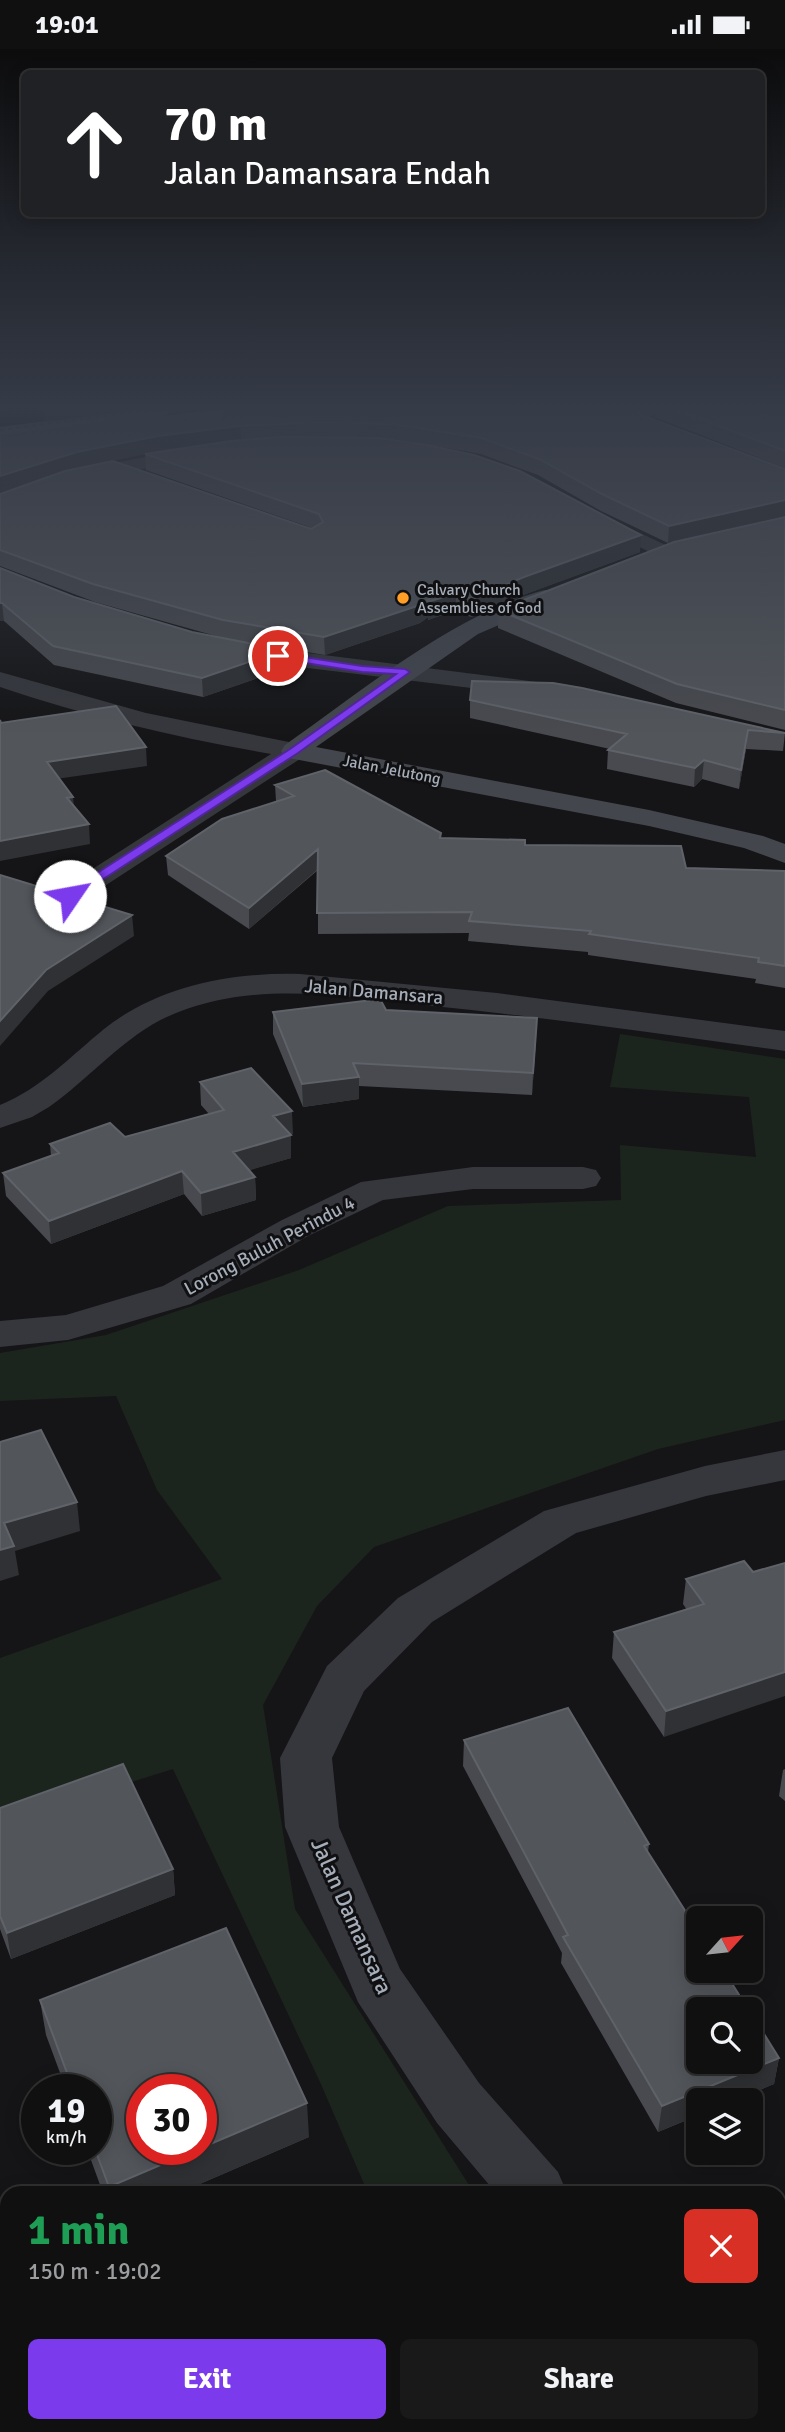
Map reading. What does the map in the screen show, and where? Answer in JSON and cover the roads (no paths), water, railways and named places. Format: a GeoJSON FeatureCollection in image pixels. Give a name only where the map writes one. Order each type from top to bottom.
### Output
{"type":"FeatureCollection","features":[{"type":"Feature","properties":{"kind":"street"},"geometry":{"type":"LineString","coordinates":[[592,515],[664,552]]}},
{"type":"Feature","properties":{"kind":"street"},"geometry":{"type":"LineString","coordinates":[[640,561],[689,546]]}},
{"type":"Feature","properties":{"kind":"street"},"geometry":{"type":"LineString","coordinates":[[70,896],[294,751],[470,629],[568,589]]}},
{"type":"Feature","properties":{"kind":"street"},"geometry":{"type":"LineString","coordinates":[[216,645],[324,664],[564,693]]}},
{"type":"Feature","properties":{"kind":"street","name":"Jalan Jelutong"},"geometry":{"type":"LineString","coordinates":[[0,679],[53,697],[176,729],[649,818],[752,842],[785,854]]}},
{"type":"Feature","properties":{"kind":"street","name":"Jalan Damansara"},"geometry":{"type":"LineString","coordinates":[[0,1117],[20,1111],[56,1087],[100,1048],[151,1011],[213,991],[269,981],[464,999],[785,1041]]}},
{"type":"Feature","properties":{"kind":"street","name":"Lorong Buluh Perindu 4"},"geometry":{"type":"LineString","coordinates":[[0,1334],[68,1327],[177,1295],[295,1228],[374,1190],[473,1178],[583,1178]]}},
{"type":"Feature","properties":{"kind":"street","name":"Jalan Damansara"},"geometry":{"type":"LineString","coordinates":[[530,2186],[458,2102],[378,1984],[312,1827],[306,1758],[345,1679],[415,1610],[560,1522],[705,1481],[785,1465]]}},
{"type":"Feature","properties":{"kind":"place","name":"Calvary Church Assemblies of God"},"geometry":{"type":"Point","coordinates":[403,598]}}]}
